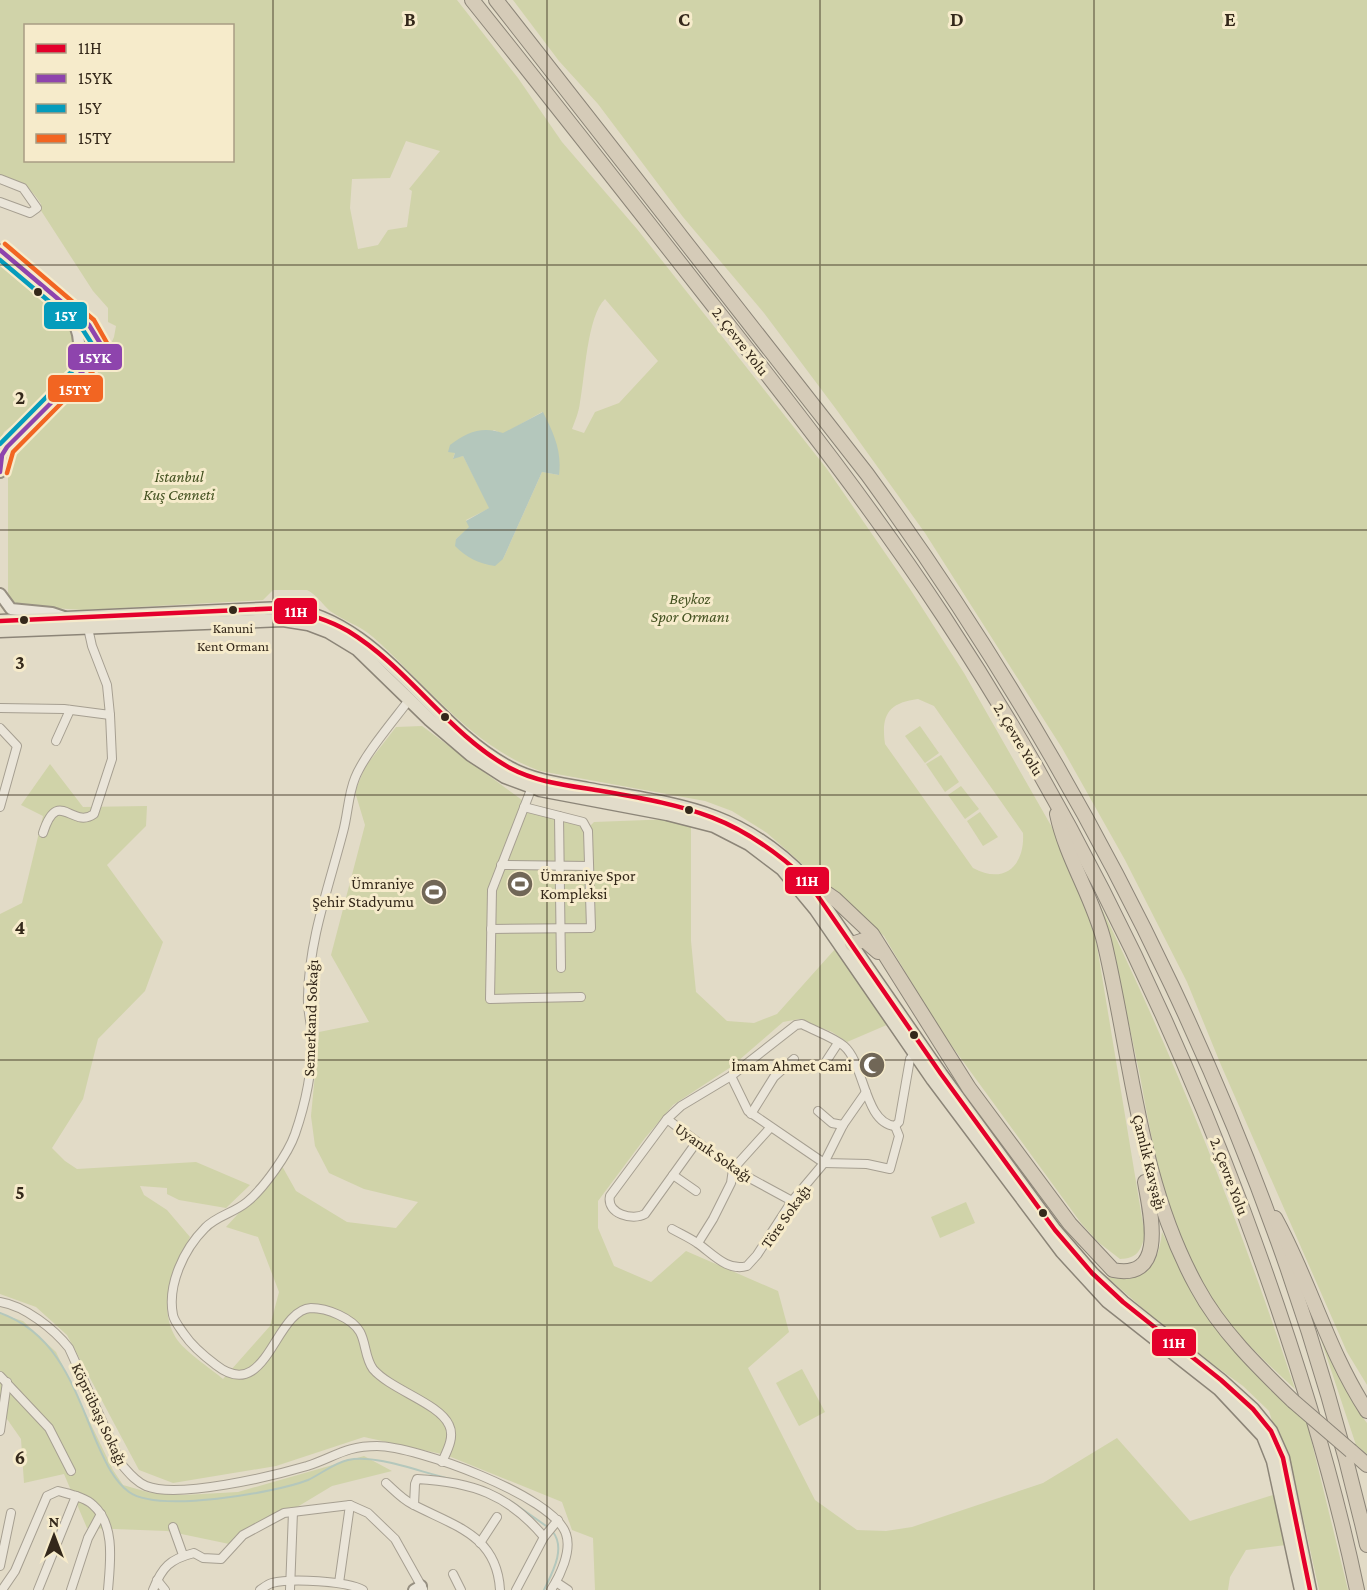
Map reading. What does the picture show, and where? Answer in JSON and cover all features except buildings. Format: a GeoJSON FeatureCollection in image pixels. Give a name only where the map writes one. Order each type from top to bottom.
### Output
{"type":"FeatureCollection","features":[{"type":"Feature","properties":{"kind":"highway","name":"2. Çevre Yolu"},"geometry":{"type":"LineString","coordinates":[[472,0],[863,500],[945,618],[1052,794],[1130,945],[1206,1112],[1278,1304],[1339,1503],[1357,1590]]}},
{"type":"Feature","properties":{"kind":"highway","name":"2. Çevre Yolu"},"geometry":{"type":"LineString","coordinates":[[496,0],[830,425],[918,543],[1034,725],[1150,939],[1203,1052],[1258,1186],[1311,1342],[1356,1496],[1367,1545]]}},
{"type":"Feature","properties":{"kind":"highway","name":"Çamlık Kavşağı"},"geometry":{"type":"LineString","coordinates":[[1052,794],[1061,832],[1090,898],[1102,935],[1142,1138],[1158,1200],[1173,1239],[1198,1289],[1252,1361],[1293,1401],[1367,1465]]}},
{"type":"Feature","properties":{"kind":"highway"},"geometry":{"type":"LineString","coordinates":[[806,879],[835,899],[872,934],[913,1003]]}},
{"type":"Feature","properties":{"kind":"highway"},"geometry":{"type":"LineString","coordinates":[[849,951],[857,940],[869,942],[913,1003],[969,1088],[1070,1224],[1104,1263],[1113,1270],[1122,1272],[1140,1266],[1151,1251],[1153,1225],[1142,1164],[1142,1138]]}},
{"type":"Feature","properties":{"kind":"highway"},"geometry":{"type":"LineString","coordinates":[[1258,1186],[1289,1243],[1333,1351],[1367,1411]]}},
{"type":"Feature","properties":{"kind":"main road"},"geometry":{"type":"LineString","coordinates":[[0,631],[88,627],[129,621],[297,610],[335,622],[363,641],[371,655],[412,696],[477,747],[533,783],[669,804],[725,826],[754,834],[785,857],[806,879],[849,951],[872,973],[919,1050],[1055,1230],[1092,1273],[1150,1325],[1167,1344],[1219,1389],[1263,1436],[1273,1461],[1308,1590]]}},
{"type":"Feature","properties":{"kind":"main road"},"geometry":{"type":"LineString","coordinates":[[0,621],[67,618],[129,621]]}},
{"type":"Feature","properties":{"kind":"main road"},"geometry":{"type":"LineString","coordinates":[[725,826],[782,869],[849,951],[1062,1252],[1102,1301],[1167,1344]]}},
{"type":"Feature","properties":{"kind":"main road"},"geometry":{"type":"LineString","coordinates":[[1102,1301],[1110,1298],[1142,1324],[1150,1325]]}},
{"type":"Feature","properties":{"kind":"street"},"geometry":{"type":"LineString","coordinates":[[0,179],[23,188],[37,208],[30,213],[0,202]]}},
{"type":"Feature","properties":{"kind":"street"},"geometry":{"type":"LineString","coordinates":[[0,250],[89,325],[99,344]]}},
{"type":"Feature","properties":{"kind":"street"},"geometry":{"type":"LineString","coordinates":[[58,298],[74,322],[80,344],[73,381]]}},
{"type":"Feature","properties":{"kind":"street"},"geometry":{"type":"LineString","coordinates":[[80,344],[87,335],[93,335],[99,344]]}},
{"type":"Feature","properties":{"kind":"street"},"geometry":{"type":"LineString","coordinates":[[0,472],[2,455],[7,447],[89,365],[99,344]]}},
{"type":"Feature","properties":{"kind":"street"},"geometry":{"type":"LineString","coordinates":[[0,593],[0,611]]}},
{"type":"Feature","properties":{"kind":"street"},"geometry":{"type":"LineString","coordinates":[[0,593],[11,609],[52,613],[67,618]]}},
{"type":"Feature","properties":{"kind":"street"},"geometry":{"type":"LineString","coordinates":[[43,833],[48,817],[55,811],[62,810],[79,817],[94,814],[112,759],[107,685],[92,646],[88,627]]}},
{"type":"Feature","properties":{"kind":"street","name":"Semerkand Sokağı"},"geometry":{"type":"LineString","coordinates":[[412,696],[355,776],[349,798],[344,829],[313,943],[307,997],[312,1035],[308,1089],[294,1137],[267,1180],[248,1202],[204,1228],[193,1245],[172,1289],[173,1317],[186,1338],[205,1357],[225,1372],[242,1374],[259,1366],[295,1314],[309,1308],[327,1310],[348,1321],[359,1331],[373,1368],[411,1397],[436,1410],[450,1426],[451,1444],[442,1462]]}},
{"type":"Feature","properties":{"kind":"street"},"geometry":{"type":"LineString","coordinates":[[0,708],[70,710],[110,715]]}},
{"type":"Feature","properties":{"kind":"street"},"geometry":{"type":"LineString","coordinates":[[56,741],[70,710]]}},
{"type":"Feature","properties":{"kind":"street"},"geometry":{"type":"LineString","coordinates":[[0,728],[17,746],[0,807]]}},
{"type":"Feature","properties":{"kind":"street"},"geometry":{"type":"LineString","coordinates":[[533,783],[492,890],[490,999],[581,997]]}},
{"type":"Feature","properties":{"kind":"street"},"geometry":{"type":"LineString","coordinates":[[491,929],[591,928],[588,831],[583,822],[524,807]]}},
{"type":"Feature","properties":{"kind":"street"},"geometry":{"type":"LineString","coordinates":[[559,816],[561,968]]}},
{"type":"Feature","properties":{"kind":"street"},"geometry":{"type":"LineString","coordinates":[[501,865],[589,866]]}},
{"type":"Feature","properties":{"kind":"street"},"geometry":{"type":"LineString","coordinates":[[696,1143],[645,1214],[638,1218],[624,1217],[608,1200],[668,1119],[681,1106],[730,1076],[796,1025],[802,1024],[844,1047],[859,1069],[866,1092],[882,1120],[895,1126],[899,1136],[890,1169],[867,1164],[824,1163],[751,1114],[730,1076]]}},
{"type":"Feature","properties":{"kind":"street"},"geometry":{"type":"LineString","coordinates":[[825,1063],[838,1043]]}},
{"type":"Feature","properties":{"kind":"street"},"geometry":{"type":"LineString","coordinates":[[895,1126],[901,1116],[910,1059],[919,1050]]}},
{"type":"Feature","properties":{"kind":"street"},"geometry":{"type":"LineString","coordinates":[[751,1114],[774,1077],[794,1059]]}},
{"type":"Feature","properties":{"kind":"street","name":"Töre Sokağı"},"geometry":{"type":"LineString","coordinates":[[672,1229],[698,1244],[713,1257],[731,1266],[747,1266],[757,1255],[792,1201],[824,1163],[843,1125],[866,1092]]}},
{"type":"Feature","properties":{"kind":"street"},"geometry":{"type":"LineString","coordinates":[[818,1111],[832,1123],[843,1125]]}},
{"type":"Feature","properties":{"kind":"street","name":"Uyanık Sokağı"},"geometry":{"type":"LineString","coordinates":[[668,1119],[696,1143],[733,1169],[792,1201]]}},
{"type":"Feature","properties":{"kind":"street"},"geometry":{"type":"LineString","coordinates":[[698,1244],[731,1183],[733,1169],[770,1128]]}},
{"type":"Feature","properties":{"kind":"street"},"geometry":{"type":"LineString","coordinates":[[673,1175],[696,1191]]}},
{"type":"Feature","properties":{"kind":"street","name":"Köprübaşı Sokağı"},"geometry":{"type":"LineString","coordinates":[[0,1302],[43,1323],[59,1335],[69,1348],[122,1465],[136,1480],[146,1486],[164,1490],[240,1482],[311,1465],[345,1449],[378,1446],[442,1462],[504,1485],[532,1500],[551,1529]]}},
{"type":"Feature","properties":{"kind":"street"},"geometry":{"type":"LineString","coordinates":[[0,1376],[49,1428],[71,1471]]}},
{"type":"Feature","properties":{"kind":"street"},"geometry":{"type":"LineString","coordinates":[[0,1431],[7,1382]]}},
{"type":"Feature","properties":{"kind":"street"},"geometry":{"type":"LineString","coordinates":[[414,1505],[417,1479],[476,1487],[551,1529],[566,1533],[567,1542],[556,1582],[551,1590]]}},
{"type":"Feature","properties":{"kind":"street"},"geometry":{"type":"LineString","coordinates":[[386,1483],[414,1505],[467,1532],[489,1551],[499,1571],[500,1590]]}},
{"type":"Feature","properties":{"kind":"street"},"geometry":{"type":"LineString","coordinates":[[2,1590],[15,1571],[47,1496],[58,1491],[93,1503],[101,1514],[111,1551],[108,1590]]}},
{"type":"Feature","properties":{"kind":"street"},"geometry":{"type":"LineString","coordinates":[[38,1590],[76,1496]]}},
{"type":"Feature","properties":{"kind":"street"},"geometry":{"type":"LineString","coordinates":[[339,1583],[350,1505]]}},
{"type":"Feature","properties":{"kind":"street"},"geometry":{"type":"LineString","coordinates":[[153,1590],[161,1571],[172,1559],[194,1552],[203,1558],[221,1559],[243,1535],[284,1513],[350,1505],[368,1513],[395,1539],[420,1589]]}},
{"type":"Feature","properties":{"kind":"street"},"geometry":{"type":"LineString","coordinates":[[290,1586],[292,1512]]}},
{"type":"Feature","properties":{"kind":"street"},"geometry":{"type":"LineString","coordinates":[[0,1566],[11,1514]]}},
{"type":"Feature","properties":{"kind":"street"},"geometry":{"type":"LineString","coordinates":[[71,1590],[88,1538],[101,1514]]}},
{"type":"Feature","properties":{"kind":"street"},"geometry":{"type":"LineString","coordinates":[[480,1543],[497,1517]]}},
{"type":"Feature","properties":{"kind":"street"},"geometry":{"type":"LineString","coordinates":[[173,1527],[183,1556]]}},
{"type":"Feature","properties":{"kind":"street"},"geometry":{"type":"LineString","coordinates":[[516,1590],[551,1529]]}},
{"type":"Feature","properties":{"kind":"street"},"geometry":{"type":"LineString","coordinates":[[453,1574],[461,1590]]}},
{"type":"Feature","properties":{"kind":"street"},"geometry":{"type":"LineString","coordinates":[[157,1580],[165,1590]]}},
{"type":"Feature","properties":{"kind":"street"},"geometry":{"type":"LineString","coordinates":[[260,1590],[271,1582],[290,1586],[352,1584],[363,1590]]}},
{"type":"Feature","properties":{"kind":"street"},"geometry":{"type":"LineString","coordinates":[[556,1582],[568,1590]]}},
{"type":"Feature","properties":{"kind":"green space","name":"Beykoz Spor Ormanı"},"geometry":{"type":"Polygon","coordinates":[[[0,0],[457,0],[518,78],[562,142],[637,229],[827,469],[910,589],[964,673],[1053,829],[1081,888],[1094,928],[1145,1236],[1137,1253],[1134,1256],[1120,1259],[1098,1242],[1081,1223],[938,1027],[884,936],[767,833],[732,811],[705,801],[540,771],[515,760],[492,746],[450,712],[368,633],[330,611],[307,590],[273,590],[263,600],[84,610],[23,606],[13,604],[8,600],[8,459],[105,357],[116,326],[108,322],[108,308],[93,291],[40,209],[41,204],[37,198],[24,185],[0,175],[0,0]],[[406,141],[390,178],[352,179],[350,208],[358,249],[378,245],[388,230],[407,227],[412,191],[409,189],[440,151],[406,141]],[[605,299],[599,307],[590,332],[579,406],[572,429],[584,433],[595,412],[619,403],[658,361],[605,299]],[[542,412],[503,434],[494,430],[455,453],[453,458],[463,456],[490,508],[466,520],[470,527],[456,539],[503,559],[542,472],[559,475],[542,412]],[[918,699],[893,707],[889,712],[884,725],[885,744],[973,868],[994,874],[1010,869],[1020,855],[1023,833],[934,706],[918,699]]]}},
{"type":"Feature","properties":{"kind":"green space"},"geometry":{"type":"Polygon","coordinates":[[[513,0],[1367,0],[1367,1385],[1347,1352],[1187,982],[1125,860],[1062,748],[925,533],[836,409],[764,313],[683,217],[598,104],[559,61],[513,0]]]}},
{"type":"Feature","properties":{"kind":"green space"},"geometry":{"type":"Polygon","coordinates":[[[0,257],[30,279],[58,306],[75,338],[76,356],[66,380],[4,432],[0,440],[0,257]]]}},
{"type":"Feature","properties":{"kind":"green space"},"geometry":{"type":"Polygon","coordinates":[[[422,726],[526,803],[584,818],[589,827],[594,822],[674,819],[691,823],[691,941],[696,992],[727,1021],[754,1023],[777,1014],[836,948],[889,1024],[847,1042],[832,1032],[799,1019],[783,1022],[731,1067],[673,1105],[598,1201],[598,1228],[614,1266],[651,1282],[686,1251],[778,1291],[789,1332],[748,1368],[815,1500],[857,1530],[886,1531],[912,1527],[1043,1483],[1117,1438],[1190,1521],[1273,1495],[1286,1545],[1246,1550],[1230,1577],[1228,1590],[595,1590],[593,1538],[572,1530],[562,1502],[446,1455],[364,1437],[276,1466],[173,1483],[139,1470],[67,1335],[36,1307],[0,1294],[0,914],[22,903],[43,816],[21,805],[50,764],[83,807],[147,806],[146,826],[107,865],[163,942],[145,991],[98,1039],[83,1099],[52,1148],[77,1169],[196,1162],[250,1185],[226,1208],[179,1200],[167,1194],[167,1188],[140,1186],[144,1195],[167,1210],[190,1237],[173,1274],[167,1300],[170,1325],[176,1338],[185,1348],[223,1379],[270,1326],[279,1292],[258,1237],[226,1227],[282,1166],[296,1191],[347,1222],[396,1228],[418,1202],[364,1189],[329,1173],[315,1146],[311,1116],[319,1032],[369,1022],[331,955],[365,825],[355,792],[365,767],[396,727],[422,726]]]}},
{"type":"Feature","properties":{"kind":"green space"},"geometry":{"type":"Polygon","coordinates":[[[920,726],[939,753],[925,763],[905,736],[920,726]]]}},
{"type":"Feature","properties":{"kind":"green space"},"geometry":{"type":"Polygon","coordinates":[[[941,755],[959,782],[945,792],[926,764],[941,755]]]}},
{"type":"Feature","properties":{"kind":"green space"},"geometry":{"type":"Polygon","coordinates":[[[961,786],[979,809],[965,819],[948,795],[961,786]]]}},
{"type":"Feature","properties":{"kind":"green space"},"geometry":{"type":"Polygon","coordinates":[[[980,812],[998,837],[983,846],[967,821],[980,812]]]}},
{"type":"Feature","properties":{"kind":"green space"},"geometry":{"type":"Polygon","coordinates":[[[1099,903],[1154,1022],[1205,1143],[1252,1265],[1295,1389],[1230,1325],[1208,1295],[1187,1256],[1169,1206],[1155,1155],[1126,1011],[1099,903]]]}},
{"type":"Feature","properties":{"kind":"green space"},"geometry":{"type":"Polygon","coordinates":[[[966,1202],[975,1223],[940,1238],[931,1217],[966,1202]]]}},
{"type":"Feature","properties":{"kind":"green space"},"geometry":{"type":"Polygon","coordinates":[[[1162,1232],[1194,1296],[1224,1339],[1278,1397],[1306,1419],[1348,1590],[1319,1590],[1289,1454],[1273,1424],[1269,1411],[1243,1386],[1179,1340],[1107,1277],[1131,1278],[1147,1271],[1157,1255],[1162,1232]]]}},
{"type":"Feature","properties":{"kind":"green space"},"geometry":{"type":"Polygon","coordinates":[[[0,1314],[23,1321],[56,1352],[113,1470],[123,1485],[151,1493],[184,1495],[238,1492],[364,1456],[392,1471],[332,1486],[234,1545],[167,1531],[87,1528],[64,1474],[24,1483],[21,1439],[0,1409],[0,1314]]]}},
{"type":"Feature","properties":{"kind":"green space"},"geometry":{"type":"Polygon","coordinates":[[[1321,1340],[1357,1410],[1367,1423],[1367,1454],[1356,1445],[1321,1340]]]}},
{"type":"Feature","properties":{"kind":"green space"},"geometry":{"type":"Polygon","coordinates":[[[802,1369],[825,1412],[799,1426],[776,1383],[802,1369]]]}},
{"type":"Feature","properties":{"kind":"shaded area"},"geometry":{"type":"Polygon","coordinates":[[[543,412],[556,443],[560,466],[559,475],[542,472],[503,559],[495,566],[478,562],[455,546],[456,539],[469,527],[466,521],[489,508],[463,456],[453,459],[455,453],[448,452],[450,445],[462,437],[481,430],[503,433],[543,412]]]}},
{"type":"Feature","properties":{"kind":"waterway"},"geometry":{"type":"LineString","coordinates":[[0,1313],[20,1322],[51,1350],[72,1385],[110,1470],[129,1492],[144,1498],[190,1501],[245,1495],[308,1480],[343,1461],[360,1459],[386,1462],[451,1479]]}},
{"type":"Feature","properties":{"kind":"waterway"},"geometry":{"type":"LineString","coordinates":[[459,1481],[499,1495]]}},
{"type":"Feature","properties":{"kind":"waterway"},"geometry":{"type":"LineString","coordinates":[[512,1502],[549,1528]]}},
{"type":"Feature","properties":{"kind":"waterway"},"geometry":{"type":"LineString","coordinates":[[544,1590],[554,1569],[558,1553],[557,1539],[553,1532]]}},
{"type":"Feature","properties":{"kind":"transit line","name":"15TY"},"geometry":{"type":"LineString","coordinates":[[5,244],[94,320],[107,343],[105,356],[94,370],[13,452],[7,473]]}},
{"type":"Feature","properties":{"kind":"transit line","name":"15YK"},"geometry":{"type":"LineString","coordinates":[[0,250],[89,325],[100,343],[98,353],[89,365],[7,447],[2,455],[0,472]]}},
{"type":"Feature","properties":{"kind":"transit line","name":"15Y"},"geometry":{"type":"LineString","coordinates":[[0,260],[83,330],[92,344],[83,360],[0,444]]}},
{"type":"Feature","properties":{"kind":"transit line","name":"11H"},"geometry":{"type":"LineString","coordinates":[[0,621],[284,608],[309,615],[348,631],[370,646],[467,737],[487,754],[510,768],[544,781],[688,809],[735,828],[781,858],[806,879],[941,1074],[1055,1230],[1092,1273],[1123,1302],[1221,1380],[1253,1409],[1271,1431],[1283,1458],[1310,1590]]}},
{"type":"Feature","properties":{"kind":"place","name":"Kanuni Kent Ormanı"},"geometry":{"type":"Point","coordinates":[233,610]}},
{"type":"Feature","properties":{"kind":"place","name":"Ümraniye Spor Kompleksi"},"geometry":{"type":"Point","coordinates":[520,884]}},
{"type":"Feature","properties":{"kind":"place","name":"Ümraniye Şehir Stadyumu"},"geometry":{"type":"Point","coordinates":[434,892]}},
{"type":"Feature","properties":{"kind":"place","name":"İmam Ahmet Cami"},"geometry":{"type":"Point","coordinates":[872,1065]}},
{"type":"Feature","properties":{"kind":"park label","name":"İstanbul Kuş Cenneti"},"geometry":{"type":"Point","coordinates":[179,485]}}]}
